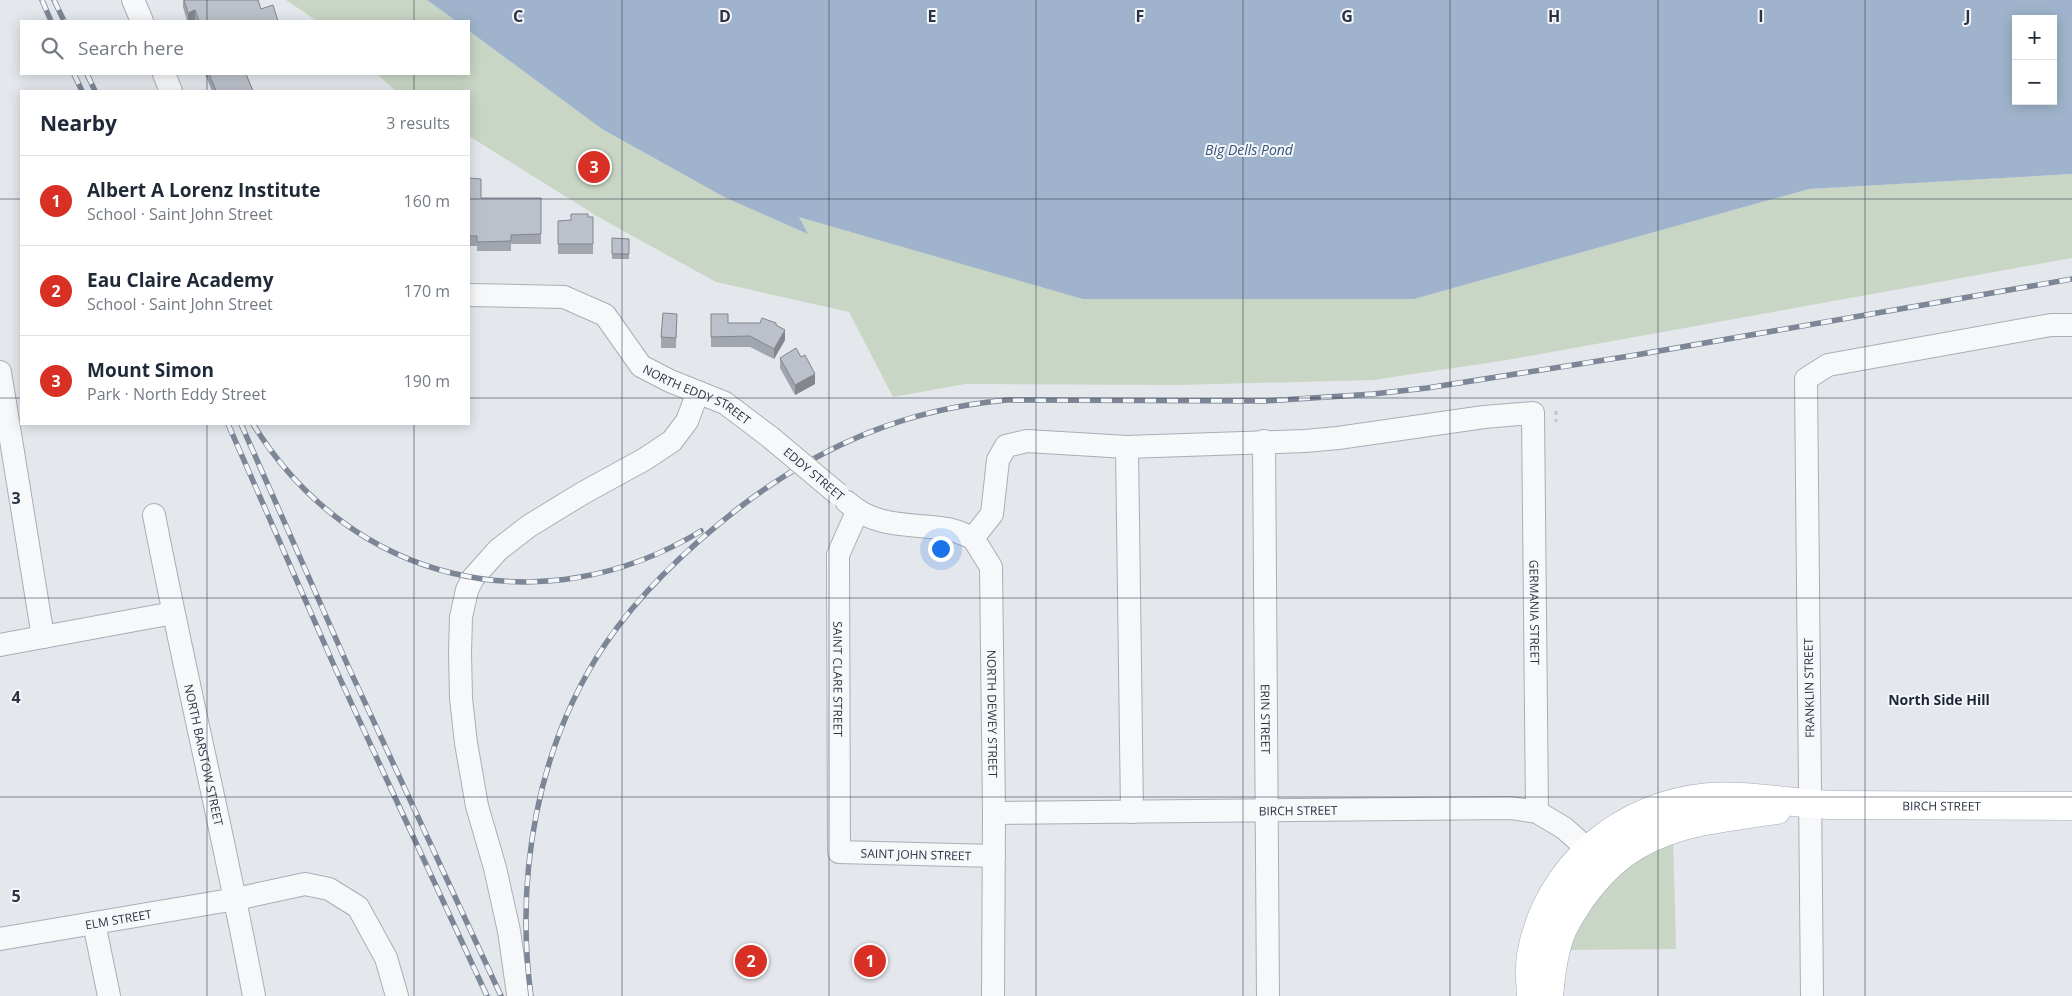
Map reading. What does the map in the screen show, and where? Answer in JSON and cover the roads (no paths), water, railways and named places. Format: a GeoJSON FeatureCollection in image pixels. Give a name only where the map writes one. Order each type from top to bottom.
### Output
{"type":"FeatureCollection","features":[{"type":"Feature","properties":{"kind":"main road","name":"BIRCH STREET"},"geometry":{"type":"LineString","coordinates":[[1598,858],[1681,827],[1811,804],[2072,806]]}},
{"type":"Feature","properties":{"kind":"main road"},"geometry":{"type":"LineString","coordinates":[[1531,996],[1531,955],[1547,906],[1568,869],[1598,858],[1595,880],[1573,910],[1560,934],[1554,953],[1549,996]]}},
{"type":"Feature","properties":{"kind":"street"},"geometry":{"type":"LineString","coordinates":[[133,0],[142,20]]}},
{"type":"Feature","properties":{"kind":"street"},"geometry":{"type":"LineString","coordinates":[[164,75],[171,90]]}},
{"type":"Feature","properties":{"kind":"street","name":"NORTH EDDY STREET"},"geometry":{"type":"LineString","coordinates":[[470,295],[564,297],[605,315],[641,366],[670,381],[725,402],[770,437]]}},
{"type":"Feature","properties":{"kind":"street","name":"FRANKLIN STREET"},"geometry":{"type":"LineString","coordinates":[[1812,996],[1806,379],[1828,365],[2051,325],[2072,325]]}},
{"type":"Feature","properties":{"kind":"street"},"geometry":{"type":"LineString","coordinates":[[0,372],[43,637]]}},
{"type":"Feature","properties":{"kind":"street"},"geometry":{"type":"LineString","coordinates":[[518,994],[509,931],[495,868],[477,806],[466,743],[461,698],[460,653],[461,617],[467,590],[473,578],[498,550],[529,526],[583,493],[645,459],[672,441],[687,421],[698,392]]}},
{"type":"Feature","properties":{"kind":"street","name":"GERMANIA STREET"},"geometry":{"type":"LineString","coordinates":[[1264,441],[1305,441],[1338,438],[1484,417],[1544,412],[1537,812]]}},
{"type":"Feature","properties":{"kind":"street","name":"EDDY STREET"},"geometry":{"type":"LineString","coordinates":[[770,437],[857,512]]}},
{"type":"Feature","properties":{"kind":"street"},"geometry":{"type":"LineString","coordinates":[[857,512],[891,524],[948,529],[973,538],[992,514],[998,460],[1006,446],[1027,441],[1128,447],[1264,441]]}},
{"type":"Feature","properties":{"kind":"street","name":"ERIN STREET"},"geometry":{"type":"LineString","coordinates":[[1264,441],[1268,996]]}},
{"type":"Feature","properties":{"kind":"street"},"geometry":{"type":"LineString","coordinates":[[1128,447],[1132,812]]}},
{"type":"Feature","properties":{"kind":"street","name":"SAINT CLARE STREET"},"geometry":{"type":"LineString","coordinates":[[839,852],[838,555],[857,512]]}},
{"type":"Feature","properties":{"kind":"street","name":"NORTH BARSTOW STREET"},"geometry":{"type":"LineString","coordinates":[[154,515],[173,613],[236,899],[254,996]]}},
{"type":"Feature","properties":{"kind":"street","name":"NORTH DEWEY STREET"},"geometry":{"type":"LineString","coordinates":[[973,538],[990,567],[994,814],[994,996]]}},
{"type":"Feature","properties":{"kind":"street"},"geometry":{"type":"LineString","coordinates":[[0,645],[173,613]]}},
{"type":"Feature","properties":{"kind":"street","name":"BIRCH STREET"},"geometry":{"type":"LineString","coordinates":[[994,814],[1511,808],[1537,812],[1564,828],[1598,858]]}},
{"type":"Feature","properties":{"kind":"street","name":"SAINT JOHN STREET"},"geometry":{"type":"LineString","coordinates":[[839,852],[994,856]]}},
{"type":"Feature","properties":{"kind":"street","name":"ELM STREET"},"geometry":{"type":"LineString","coordinates":[[0,939],[236,899],[305,884],[329,889],[358,907],[386,958],[397,996]]}},
{"type":"Feature","properties":{"kind":"street"},"geometry":{"type":"LineString","coordinates":[[94,923],[108,996]]}},
{"type":"Feature","properties":{"kind":"water","name":"Big Dells Pond"},"geometry":{"type":"Polygon","coordinates":[[[427,0],[2072,0],[2072,174],[1809,189],[1414,299],[1083,299],[799,217],[808,234],[724,197],[602,129],[470,32],[470,20],[455,20],[427,0]]]}},
{"type":"Feature","properties":{"kind":"railway"},"geometry":{"type":"LineString","coordinates":[[42,0],[51,20]]}},
{"type":"Feature","properties":{"kind":"railway"},"geometry":{"type":"LineString","coordinates":[[54,0],[64,20]]}},
{"type":"Feature","properties":{"kind":"railway"},"geometry":{"type":"LineString","coordinates":[[74,75],[82,90]]}},
{"type":"Feature","properties":{"kind":"railway"},"geometry":{"type":"LineString","coordinates":[[87,75],[95,90]]}},
{"type":"Feature","properties":{"kind":"railway"},"geometry":{"type":"LineString","coordinates":[[531,996],[527,951],[526,905],[530,858],[537,813],[548,768],[563,724],[582,683],[620,623],[652,586],[687,551],[744,504],[774,483],[836,447],[901,421],[970,405],[1007,400],[1265,401],[1373,394],[1427,388],[1630,356],[2072,279]]}},
{"type":"Feature","properties":{"kind":"railway"},"geometry":{"type":"LineString","coordinates":[[228,425],[336,670],[487,996]]}},
{"type":"Feature","properties":{"kind":"railway"},"geometry":{"type":"LineString","coordinates":[[241,425],[348,666],[501,996]]}},
{"type":"Feature","properties":{"kind":"railway"},"geometry":{"type":"LineString","coordinates":[[254,425],[294,478],[342,521],[396,553],[454,574],[515,582],[577,578],[640,561],[701,531]]}},
{"type":"Feature","properties":{"kind":"place","name":"Mount Simon"},"geometry":{"type":"Point","coordinates":[594,167]}},
{"type":"Feature","properties":{"kind":"place","name":"Eau Claire Academy"},"geometry":{"type":"Point","coordinates":[751,961]}},
{"type":"Feature","properties":{"kind":"place","name":"Albert A Lorenz Institute"},"geometry":{"type":"Point","coordinates":[870,961]}},
{"type":"Feature","properties":{"kind":"district","name":"North Side Hill"},"geometry":{"type":"Point","coordinates":[1939,699]}}]}
